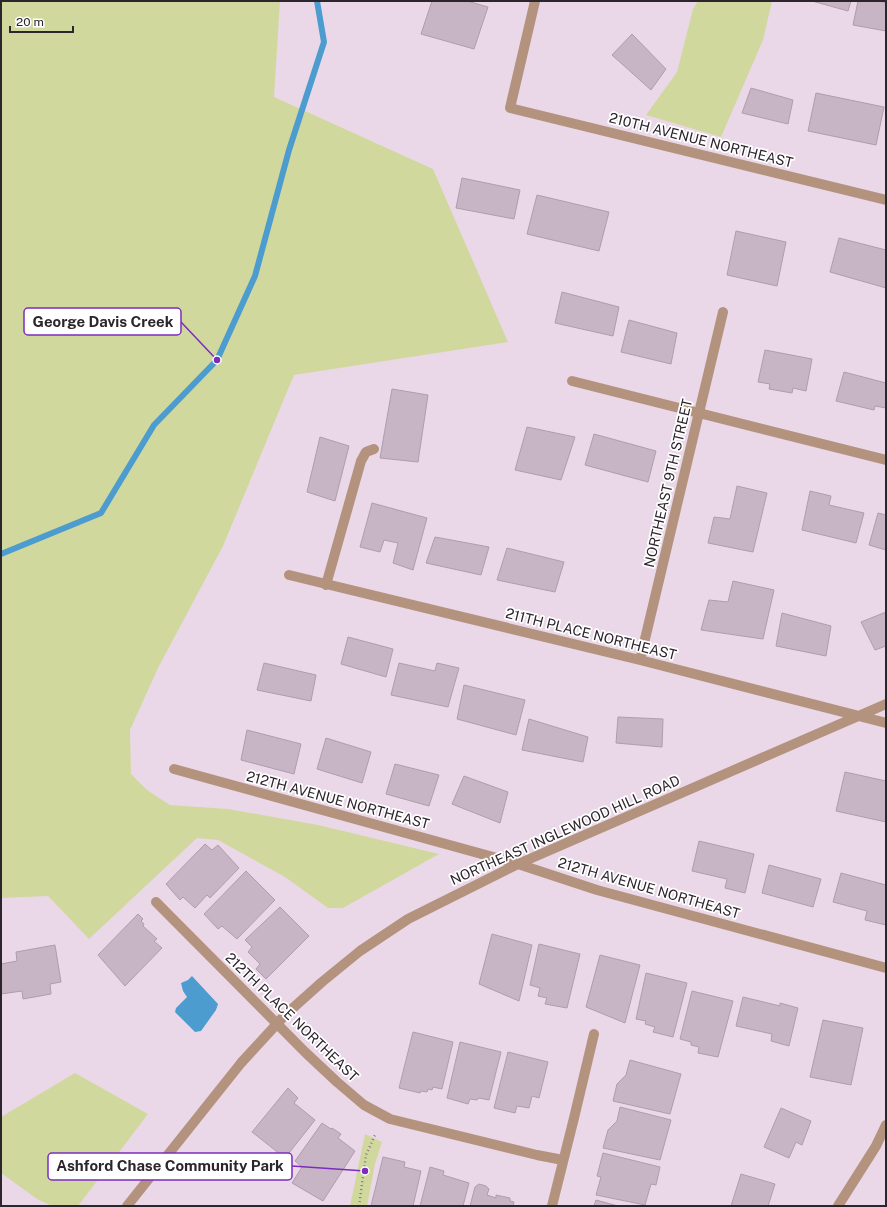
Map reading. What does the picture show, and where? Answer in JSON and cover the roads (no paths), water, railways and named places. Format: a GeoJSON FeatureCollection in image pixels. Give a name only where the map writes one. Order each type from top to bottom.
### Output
{"type":"FeatureCollection","features":[{"type":"Feature","properties":{"kind":"street","name":"210TH AVENUE NORTHEAST"},"geometry":{"type":"LineString","coordinates":[[535,1],[510,108],[886,200]]}},
{"type":"Feature","properties":{"kind":"street","name":"NORTHEAST 9TH STREET"},"geometry":{"type":"LineString","coordinates":[[640,660],[723,312]]}},
{"type":"Feature","properties":{"kind":"street"},"geometry":{"type":"LineString","coordinates":[[572,381],[886,460]]}},
{"type":"Feature","properties":{"kind":"street"},"geometry":{"type":"LineString","coordinates":[[326,585],[361,461],[366,452],[374,449]]}},
{"type":"Feature","properties":{"kind":"street","name":"211TH PLACE NORTHEAST"},"geometry":{"type":"LineString","coordinates":[[289,575],[640,660],[886,723]]}},
{"type":"Feature","properties":{"kind":"street","name":"NORTHEAST INGLEWOOD HILL ROAD"},"geometry":{"type":"LineString","coordinates":[[127,1206],[241,1063],[277,1024],[322,982],[360,951],[408,919],[518,864],[886,704]]}},
{"type":"Feature","properties":{"kind":"street","name":"212TH AVENUE NORTHEAST"},"geometry":{"type":"LineString","coordinates":[[174,770],[518,864],[597,890],[886,968]]}},
{"type":"Feature","properties":{"kind":"street","name":"212TH PLACE NORTHEAST"},"geometry":{"type":"LineString","coordinates":[[156,902],[305,1052],[364,1105],[390,1119],[563,1160]]}},
{"type":"Feature","properties":{"kind":"street"},"geometry":{"type":"LineString","coordinates":[[552,1206],[594,1034]]}},
{"type":"Feature","properties":{"kind":"street"},"geometry":{"type":"LineString","coordinates":[[838,1206],[876,1146],[886,1125]]}},
{"type":"Feature","properties":{"kind":"water"},"geometry":{"type":"Polygon","coordinates":[[[192,976],[218,1004],[216,1010],[201,1031],[195,1032],[175,1012],[176,1008],[187,997],[183,991],[181,983],[188,980],[192,976]]]}},
{"type":"Feature","properties":{"kind":"waterway"},"geometry":{"type":"LineString","coordinates":[[1,554],[101,513],[154,425],[217,360],[255,276],[289,150],[324,42],[317,1]]}},
{"type":"Feature","properties":{"kind":"place","name":"George Davis Creek"},"geometry":{"type":"Point","coordinates":[217,360]}},
{"type":"Feature","properties":{"kind":"place","name":"Ashford Chase Community Park"},"geometry":{"type":"Point","coordinates":[365,1171]}}]}
